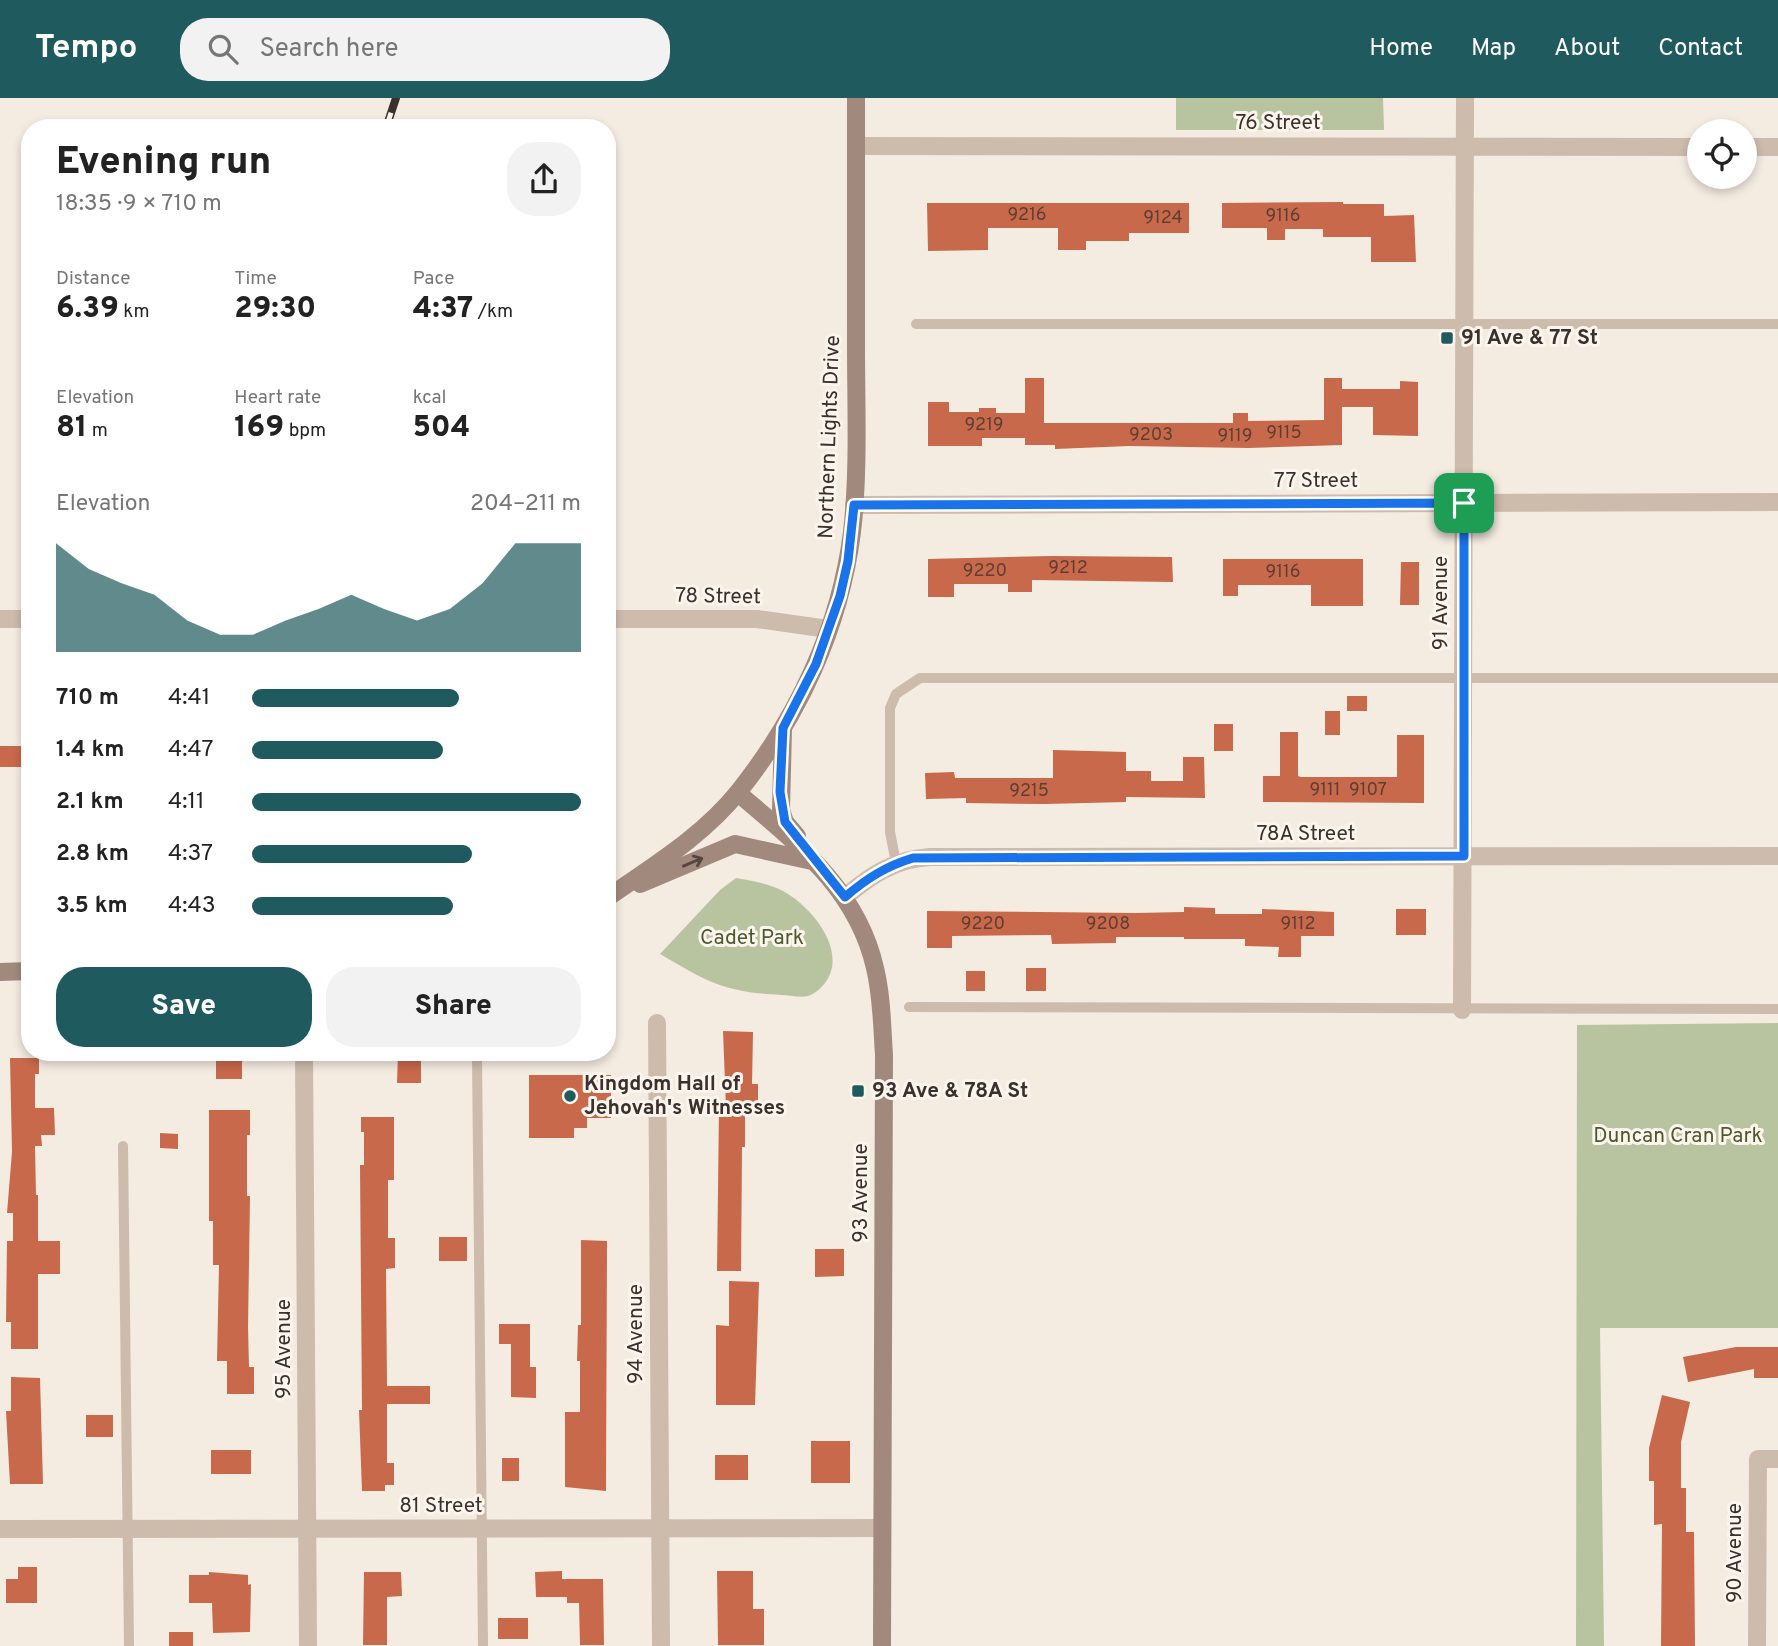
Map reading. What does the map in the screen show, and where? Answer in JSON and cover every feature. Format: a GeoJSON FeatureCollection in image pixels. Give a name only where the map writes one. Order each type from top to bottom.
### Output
{"type":"FeatureCollection","features":[{"type":"Feature","properties":{"kind":"main road","name":"Northern Lights Drive"},"geometry":{"type":"LineString","coordinates":[[616,892],[688,842],[737,793],[801,698],[844,579],[854,505],[856,98]]}},
{"type":"Feature","properties":{"kind":"main road"},"geometry":{"type":"LineString","coordinates":[[783,728],[781,810],[785,822],[816,862]]}},
{"type":"Feature","properties":{"kind":"main road","name":"93 Avenue"},"geometry":{"type":"LineString","coordinates":[[737,793],[816,862],[845,897],[871,951],[881,1004],[884,1055],[882,1646]]}},
{"type":"Feature","properties":{"kind":"main road"},"geometry":{"type":"LineString","coordinates":[[616,894],[735,844],[816,862]]}},
{"type":"Feature","properties":{"kind":"main road"},"geometry":{"type":"LineString","coordinates":[[0,972],[21,971]]}},
{"type":"Feature","properties":{"kind":"street","name":"91 Avenue"},"geometry":{"type":"LineString","coordinates":[[1462,1010],[1465,98]]}},
{"type":"Feature","properties":{"kind":"street","name":"76 Street"},"geometry":{"type":"LineString","coordinates":[[856,146],[1687,147]]}},
{"type":"Feature","properties":{"kind":"street"},"geometry":{"type":"LineString","coordinates":[[1757,147],[1778,147]]}},
{"type":"Feature","properties":{"kind":"street","name":"77 Street"},"geometry":{"type":"LineString","coordinates":[[854,505],[1778,502]]}},
{"type":"Feature","properties":{"kind":"street"},"geometry":{"type":"LineString","coordinates":[[0,619],[21,619]]}},
{"type":"Feature","properties":{"kind":"street","name":"78 Street"},"geometry":{"type":"LineString","coordinates":[[616,619],[757,619],[828,629]]}},
{"type":"Feature","properties":{"kind":"street","name":"78A Street"},"geometry":{"type":"LineString","coordinates":[[845,897],[867,878],[896,863],[930,857],[1778,856]]}},
{"type":"Feature","properties":{"kind":"street","name":"94 Avenue"},"geometry":{"type":"LineString","coordinates":[[657,1023],[661,1646]]}},
{"type":"Feature","properties":{"kind":"street","name":"95 Avenue"},"geometry":{"type":"LineString","coordinates":[[304,1061],[308,1646]]}},
{"type":"Feature","properties":{"kind":"street","name":"90 Avenue"},"geometry":{"type":"LineString","coordinates":[[1757,1646],[1758,1459],[1778,1459]]}},
{"type":"Feature","properties":{"kind":"street","name":"81 Street"},"geometry":{"type":"LineString","coordinates":[[0,1529],[882,1528]]}},
{"type":"Feature","properties":{"kind":"lane"},"geometry":{"type":"LineString","coordinates":[[916,324],[1778,324]]}},
{"type":"Feature","properties":{"kind":"lane"},"geometry":{"type":"LineString","coordinates":[[896,863],[890,832],[890,708],[896,694],[920,678],[1778,678]]}},
{"type":"Feature","properties":{"kind":"lane"},"geometry":{"type":"LineString","coordinates":[[909,1007],[1778,1009]]}},
{"type":"Feature","properties":{"kind":"lane"},"geometry":{"type":"LineString","coordinates":[[477,1061],[483,1646]]}},
{"type":"Feature","properties":{"kind":"lane"},"geometry":{"type":"LineString","coordinates":[[123,1146],[129,1646]]}},
{"type":"Feature","properties":{"kind":"green space"},"geometry":{"type":"Polygon","coordinates":[[[1176,98],[1383,98],[1384,130],[1176,130],[1176,98]]]}},
{"type":"Feature","properties":{"kind":"green space","name":"Cadet Park"},"geometry":{"type":"Polygon","coordinates":[[[736,878],[766,884],[783,891],[815,918],[830,944],[833,957],[825,983],[815,992],[798,997],[730,988],[704,978],[660,954],[720,890],[736,878]]]}},
{"type":"Feature","properties":{"kind":"green space","name":"Duncan Cran Park"},"geometry":{"type":"Polygon","coordinates":[[[1778,1023],[1778,1328],[1600,1328],[1604,1646],[1576,1646],[1577,1025],[1778,1023]]]}},
{"type":"Feature","properties":{"kind":"building"},"geometry":{"type":"Polygon","coordinates":[[[927,203],[1189,203],[1189,233],[1129,233],[1129,241],[1086,241],[1086,250],[1058,250],[1058,228],[988,228],[988,250],[928,251],[927,203]]]}},
{"type":"Feature","properties":{"kind":"building"},"geometry":{"type":"Polygon","coordinates":[[[1222,203],[1384,204],[1384,216],[1414,215],[1416,262],[1371,262],[1371,237],[1323,237],[1323,229],[1285,229],[1285,240],[1267,240],[1267,228],[1222,228],[1222,203]]]}},
{"type":"Feature","properties":{"kind":"building"},"geometry":{"type":"Polygon","coordinates":[[[1025,378],[1044,378],[1044,423],[1233,423],[1233,413],[1248,413],[1248,421],[1324,420],[1324,378],[1342,378],[1342,389],[1400,389],[1400,381],[1418,382],[1418,436],[1373,435],[1373,407],[1342,407],[1342,445],[1055,449],[1055,445],[1025,445],[1025,438],[982,438],[982,446],[928,446],[928,402],[949,402],[949,412],[979,412],[979,408],[996,408],[996,413],[1025,413],[1025,378]]]}},
{"type":"Feature","properties":{"kind":"building"},"geometry":{"type":"Polygon","coordinates":[[[1172,557],[1173,582],[1032,580],[1032,592],[1008,592],[1008,584],[954,584],[954,597],[928,597],[928,559],[1172,557]]]}},
{"type":"Feature","properties":{"kind":"building"},"geometry":{"type":"Polygon","coordinates":[[[1223,559],[1363,559],[1363,606],[1311,606],[1311,585],[1238,585],[1238,596],[1223,596],[1223,559]]]}},
{"type":"Feature","properties":{"kind":"building"},"geometry":{"type":"Polygon","coordinates":[[[1401,562],[1419,562],[1419,605],[1400,605],[1401,562]]]}},
{"type":"Feature","properties":{"kind":"building"},"geometry":{"type":"Polygon","coordinates":[[[1347,696],[1367,696],[1367,711],[1347,711],[1347,696]]]}},
{"type":"Feature","properties":{"kind":"building"},"geometry":{"type":"Polygon","coordinates":[[[1325,711],[1340,711],[1340,735],[1325,735],[1325,711]]]}},
{"type":"Feature","properties":{"kind":"building"},"geometry":{"type":"Polygon","coordinates":[[[1214,724],[1233,724],[1233,751],[1214,751],[1214,724]]]}},
{"type":"Feature","properties":{"kind":"building"},"geometry":{"type":"Polygon","coordinates":[[[1280,732],[1298,732],[1298,776],[1301,777],[1397,777],[1397,735],[1424,735],[1424,803],[1263,802],[1263,776],[1280,776],[1280,732]]]}},
{"type":"Feature","properties":{"kind":"building"},"geometry":{"type":"Polygon","coordinates":[[[0,746],[21,746],[21,767],[0,767],[0,746]]]}},
{"type":"Feature","properties":{"kind":"building"},"geometry":{"type":"Polygon","coordinates":[[[1053,750],[1126,752],[1126,771],[1151,771],[1151,781],[1183,781],[1183,757],[1204,757],[1205,798],[1126,797],[1126,802],[1045,804],[966,803],[966,798],[926,799],[925,773],[954,772],[955,778],[1053,778],[1053,750]]]}},
{"type":"Feature","properties":{"kind":"building"},"geometry":{"type":"Polygon","coordinates":[[[1184,907],[1215,908],[1215,914],[1262,914],[1262,909],[1334,912],[1334,936],[1301,936],[1301,957],[1278,957],[1279,947],[1245,946],[1245,939],[1184,937],[1116,937],[1116,943],[1052,944],[1051,935],[952,936],[952,948],[927,948],[927,911],[1136,913],[1184,912],[1184,907]]]}},
{"type":"Feature","properties":{"kind":"building"},"geometry":{"type":"Polygon","coordinates":[[[1396,909],[1426,909],[1426,935],[1396,935],[1396,909]]]}},
{"type":"Feature","properties":{"kind":"building"},"geometry":{"type":"Polygon","coordinates":[[[1026,968],[1046,968],[1046,991],[1026,991],[1026,968]]]}},
{"type":"Feature","properties":{"kind":"building"},"geometry":{"type":"Polygon","coordinates":[[[966,971],[985,971],[985,991],[966,991],[966,971]]]}},
{"type":"Feature","properties":{"kind":"building"},"geometry":{"type":"Polygon","coordinates":[[[723,1031],[753,1032],[752,1084],[758,1084],[758,1102],[745,1102],[741,1271],[717,1271],[719,1108],[726,1108],[723,1031]]]}},
{"type":"Feature","properties":{"kind":"building"},"geometry":{"type":"Polygon","coordinates":[[[10,1058],[39,1061],[39,1074],[35,1074],[35,1108],[54,1108],[55,1135],[41,1135],[42,1146],[35,1146],[38,1241],[60,1241],[60,1274],[38,1274],[38,1349],[11,1349],[11,1322],[6,1322],[7,1241],[13,1241],[13,1213],[7,1213],[12,1152],[10,1058]]]}},
{"type":"Feature","properties":{"kind":"building"},"geometry":{"type":"Polygon","coordinates":[[[216,1061],[242,1061],[242,1079],[216,1079],[216,1061]]]}},
{"type":"Feature","properties":{"kind":"building"},"geometry":{"type":"Polygon","coordinates":[[[398,1061],[421,1061],[421,1083],[397,1083],[398,1061]]]}},
{"type":"Feature","properties":{"kind":"building","name":"Kingdom Hall of Jehovah's Witnesses"},"geometry":{"type":"Polygon","coordinates":[[[529,1075],[611,1075],[611,1118],[587,1118],[587,1128],[574,1128],[574,1138],[529,1138],[529,1075]]]}},
{"type":"Feature","properties":{"kind":"building"},"geometry":{"type":"Polygon","coordinates":[[[209,1110],[250,1110],[250,1135],[247,1135],[247,1196],[250,1196],[248,1327],[249,1367],[254,1367],[254,1394],[227,1394],[227,1361],[217,1361],[219,1265],[213,1265],[213,1221],[209,1221],[209,1110]]]}},
{"type":"Feature","properties":{"kind":"building"},"geometry":{"type":"Polygon","coordinates":[[[361,1117],[394,1117],[394,1180],[388,1180],[388,1238],[395,1238],[395,1268],[386,1269],[387,1386],[430,1386],[430,1404],[387,1404],[387,1463],[394,1463],[394,1485],[385,1485],[385,1491],[362,1491],[359,1410],[362,1410],[360,1165],[364,1165],[364,1132],[361,1132],[361,1117]]]}},
{"type":"Feature","properties":{"kind":"building"},"geometry":{"type":"Polygon","coordinates":[[[160,1133],[178,1134],[178,1149],[160,1148],[160,1133]]]}},
{"type":"Feature","properties":{"kind":"building"},"geometry":{"type":"Polygon","coordinates":[[[439,1237],[467,1237],[467,1261],[439,1261],[439,1237]]]}},
{"type":"Feature","properties":{"kind":"building"},"geometry":{"type":"Polygon","coordinates":[[[581,1240],[607,1241],[606,1491],[565,1487],[565,1412],[580,1412],[580,1361],[577,1361],[578,1325],[581,1325],[581,1240]]]}},
{"type":"Feature","properties":{"kind":"building"},"geometry":{"type":"Polygon","coordinates":[[[815,1249],[844,1249],[844,1276],[815,1277],[815,1249]]]}},
{"type":"Feature","properties":{"kind":"building"},"geometry":{"type":"Polygon","coordinates":[[[729,1281],[759,1282],[755,1405],[716,1405],[716,1325],[729,1326],[729,1281]]]}},
{"type":"Feature","properties":{"kind":"building"},"geometry":{"type":"Polygon","coordinates":[[[499,1324],[530,1324],[530,1367],[536,1367],[536,1398],[511,1397],[511,1344],[499,1344],[499,1324]]]}},
{"type":"Feature","properties":{"kind":"building"},"geometry":{"type":"Polygon","coordinates":[[[1736,1347],[1778,1347],[1778,1378],[1754,1378],[1754,1369],[1688,1382],[1683,1357],[1736,1347]]]}},
{"type":"Feature","properties":{"kind":"building"},"geometry":{"type":"Polygon","coordinates":[[[11,1377],[40,1378],[43,1484],[10,1484],[6,1411],[11,1411],[11,1377]]]}},
{"type":"Feature","properties":{"kind":"building"},"geometry":{"type":"Polygon","coordinates":[[[1662,1395],[1690,1402],[1681,1442],[1681,1488],[1686,1488],[1686,1532],[1694,1532],[1695,1646],[1661,1646],[1662,1524],[1654,1525],[1654,1481],[1649,1481],[1649,1448],[1662,1395]]]}},
{"type":"Feature","properties":{"kind":"building"},"geometry":{"type":"Polygon","coordinates":[[[86,1415],[113,1415],[113,1437],[86,1437],[86,1415]]]}},
{"type":"Feature","properties":{"kind":"building"},"geometry":{"type":"Polygon","coordinates":[[[811,1441],[850,1441],[850,1483],[811,1483],[811,1441]]]}},
{"type":"Feature","properties":{"kind":"building"},"geometry":{"type":"Polygon","coordinates":[[[211,1450],[251,1450],[251,1474],[211,1474],[211,1450]]]}},
{"type":"Feature","properties":{"kind":"building"},"geometry":{"type":"Polygon","coordinates":[[[715,1455],[748,1455],[748,1480],[715,1480],[715,1455]]]}},
{"type":"Feature","properties":{"kind":"building"},"geometry":{"type":"Polygon","coordinates":[[[502,1458],[519,1458],[519,1481],[502,1481],[502,1458]]]}},
{"type":"Feature","properties":{"kind":"building"},"geometry":{"type":"Polygon","coordinates":[[[18,1567],[37,1567],[37,1603],[6,1603],[6,1579],[18,1579],[18,1567]]]}},
{"type":"Feature","properties":{"kind":"building"},"geometry":{"type":"Polygon","coordinates":[[[562,1571],[562,1579],[603,1579],[604,1645],[580,1645],[579,1603],[567,1603],[567,1597],[536,1597],[535,1572],[562,1571]]]}},
{"type":"Feature","properties":{"kind":"building"},"geometry":{"type":"Polygon","coordinates":[[[717,1571],[753,1571],[753,1609],[764,1609],[764,1645],[718,1645],[717,1571]]]}},
{"type":"Feature","properties":{"kind":"building"},"geometry":{"type":"Polygon","coordinates":[[[209,1572],[248,1575],[248,1585],[251,1584],[250,1632],[213,1633],[212,1603],[189,1603],[189,1575],[209,1575],[209,1572]]]}},
{"type":"Feature","properties":{"kind":"building"},"geometry":{"type":"Polygon","coordinates":[[[364,1572],[401,1572],[402,1596],[387,1597],[387,1645],[363,1645],[364,1572]]]}},
{"type":"Feature","properties":{"kind":"building"},"geometry":{"type":"Polygon","coordinates":[[[498,1618],[528,1618],[528,1639],[498,1639],[498,1618]]]}},
{"type":"Feature","properties":{"kind":"building"},"geometry":{"type":"Polygon","coordinates":[[[169,1632],[193,1632],[193,1646],[169,1646],[169,1632]]]}},
{"type":"Feature","properties":{"kind":"railway"},"geometry":{"type":"LineString","coordinates":[[389,119],[396,98]]}},
{"type":"Feature","properties":{"kind":"place","name":"91 Ave & 77 St"},"geometry":{"type":"Point","coordinates":[1447,338]}},
{"type":"Feature","properties":{"kind":"place","name":"93 Ave & 78A St"},"geometry":{"type":"Point","coordinates":[858,1091]}},
{"type":"Feature","properties":{"kind":"place","name":"Kingdom Hall of Jehovah's Witnesses"},"geometry":{"type":"Point","coordinates":[570,1096]}},
{"type":"Feature","properties":{"kind":"route"},"geometry":{"type":"LineString","coordinates":[[1464,503],[1464,856],[913,858],[896,863],[867,878],[845,897],[785,822],[780,792],[783,728],[801,698],[816,664],[840,596],[848,561],[854,505],[1464,503]]}}]}
